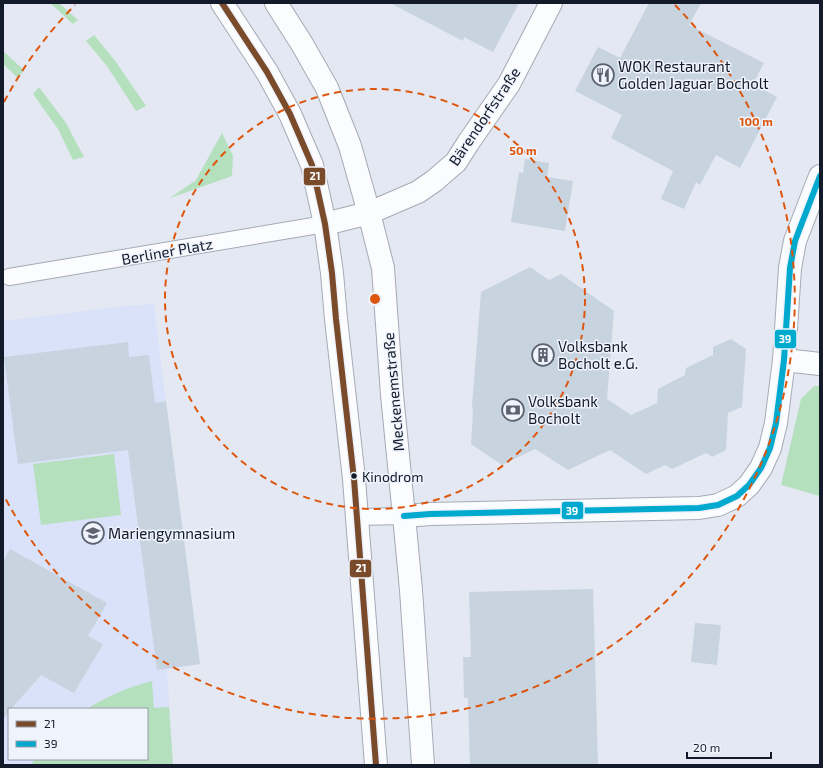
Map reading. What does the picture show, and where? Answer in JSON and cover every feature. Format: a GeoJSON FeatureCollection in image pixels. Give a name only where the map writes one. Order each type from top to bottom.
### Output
{"type":"FeatureCollection","features":[{"type":"Feature","properties":{"kind":"main road"},"geometry":{"type":"LineString","coordinates":[[222,3],[267,72],[290,114],[312,165],[325,224],[332,273],[358,518],[376,765]]}},
{"type":"Feature","properties":{"kind":"main road","name":"Meckenemstraße"},"geometry":{"type":"LineString","coordinates":[[276,3],[302,44],[327,88],[350,146],[383,268],[392,395],[404,516],[423,765]]}},
{"type":"Feature","properties":{"kind":"main road","name":"Bärendorfstraße"},"geometry":{"type":"LineString","coordinates":[[369,213],[418,192],[434,181],[456,162],[468,142],[509,84],[551,3]]}},
{"type":"Feature","properties":{"kind":"main road"},"geometry":{"type":"LineString","coordinates":[[404,516],[430,514],[700,508],[718,505],[737,496],[749,485],[761,468],[770,448],[776,423],[784,360],[790,268],[795,241],[820,176]]}},
{"type":"Feature","properties":{"kind":"main road"},"geometry":{"type":"LineString","coordinates":[[325,224],[369,213]]}},
{"type":"Feature","properties":{"kind":"main road"},"geometry":{"type":"LineString","coordinates":[[784,360],[820,364]]}},
{"type":"Feature","properties":{"kind":"lane","name":"Berliner Platz"},"geometry":{"type":"LineString","coordinates":[[9,277],[325,224]]}},
{"type":"Feature","properties":{"kind":"lane"},"geometry":{"type":"LineString","coordinates":[[358,518],[404,516]]}},
{"type":"Feature","properties":{"kind":"shaded area","name":"Mariengymnasium"},"geometry":{"type":"Polygon","coordinates":[[[154,304],[200,664],[167,669],[173,765],[3,765],[3,321],[124,306],[154,304]]]}},
{"type":"Feature","properties":{"kind":"green space"},"geometry":{"type":"Polygon","coordinates":[[[50,3],[59,3],[78,20],[73,24],[50,3]]]}},
{"type":"Feature","properties":{"kind":"green space"},"geometry":{"type":"Polygon","coordinates":[[[94,35],[116,62],[146,106],[136,111],[107,66],[86,41],[94,35]]]}},
{"type":"Feature","properties":{"kind":"green space"},"geometry":{"type":"Polygon","coordinates":[[[3,51],[24,70],[18,78],[3,64],[3,51]]]}},
{"type":"Feature","properties":{"kind":"green space"},"geometry":{"type":"Polygon","coordinates":[[[39,87],[66,123],[84,157],[73,160],[58,129],[33,94],[39,87]]]}},
{"type":"Feature","properties":{"kind":"green space"},"geometry":{"type":"Polygon","coordinates":[[[222,133],[233,156],[232,176],[170,198],[196,180],[222,133]]]}},
{"type":"Feature","properties":{"kind":"green space"},"geometry":{"type":"Polygon","coordinates":[[[814,386],[820,386],[820,496],[781,485],[801,399],[814,386]]]}},
{"type":"Feature","properties":{"kind":"green space"},"geometry":{"type":"Polygon","coordinates":[[[114,454],[121,515],[41,525],[33,464],[114,454]]]}},
{"type":"Feature","properties":{"kind":"green space"},"geometry":{"type":"Polygon","coordinates":[[[152,681],[154,708],[169,707],[173,765],[31,765],[34,760],[148,760],[148,708],[89,708],[118,692],[152,681]]]}},
{"type":"Feature","properties":{"kind":"building"},"geometry":{"type":"Polygon","coordinates":[[[390,3],[519,3],[493,52],[464,37],[463,41],[390,3]]]}},
{"type":"Feature","properties":{"kind":"building"},"geometry":{"type":"Polygon","coordinates":[[[649,3],[701,3],[689,25],[764,63],[753,84],[777,97],[740,168],[716,155],[700,185],[696,182],[684,209],[661,199],[673,171],[611,138],[622,115],[575,91],[598,47],[620,58],[649,3]]]}},
{"type":"Feature","properties":{"kind":"building"},"geometry":{"type":"Polygon","coordinates":[[[525,159],[549,163],[547,177],[573,181],[565,231],[511,222],[519,172],[523,173],[525,159]]]}},
{"type":"Feature","properties":{"kind":"building","name":"Volksbank Bocholt e.G."},"geometry":{"type":"Polygon","coordinates":[[[530,267],[549,280],[561,274],[614,311],[607,399],[631,415],[657,403],[658,389],[685,375],[686,368],[713,355],[713,347],[731,339],[746,349],[742,407],[728,413],[726,450],[712,457],[706,453],[672,469],[665,465],[646,474],[610,450],[568,470],[535,449],[502,465],[471,444],[472,406],[481,292],[530,267]]]}},
{"type":"Feature","properties":{"kind":"building"},"geometry":{"type":"Polygon","coordinates":[[[128,342],[129,357],[149,355],[155,403],[166,401],[200,664],[157,670],[128,450],[18,464],[4,357],[128,342]]]}},
{"type":"Feature","properties":{"kind":"building"},"geometry":{"type":"Polygon","coordinates":[[[10,549],[107,603],[88,636],[103,644],[74,693],[41,675],[12,708],[8,708],[8,713],[3,719],[3,562],[10,549]]]}},
{"type":"Feature","properties":{"kind":"building"},"geometry":{"type":"Polygon","coordinates":[[[593,589],[598,765],[470,765],[468,698],[464,698],[463,657],[471,657],[469,592],[593,589]]]}},
{"type":"Feature","properties":{"kind":"building"},"geometry":{"type":"Polygon","coordinates":[[[695,623],[721,625],[717,665],[691,662],[695,623]]]}},
{"type":"Feature","properties":{"kind":"transit line","name":"21"},"geometry":{"type":"LineString","coordinates":[[222,3],[267,72],[290,114],[312,165],[325,224],[332,273],[354,479],[376,765]]}},
{"type":"Feature","properties":{"kind":"transit line","name":"39"},"geometry":{"type":"LineString","coordinates":[[404,516],[430,514],[699,508],[718,505],[737,496],[749,485],[761,468],[770,448],[776,423],[784,360],[790,268],[795,241],[820,176]]}},
{"type":"Feature","properties":{"kind":"place","name":"WOK Restaurant Golden Jaguar Bocholt"},"geometry":{"type":"Point","coordinates":[603,75]}},
{"type":"Feature","properties":{"kind":"place","name":"Volksbank Bocholt e.G."},"geometry":{"type":"Point","coordinates":[543,355]}},
{"type":"Feature","properties":{"kind":"place","name":"Volksbank Bocholt"},"geometry":{"type":"Point","coordinates":[513,410]}},
{"type":"Feature","properties":{"kind":"place","name":"Kinodrom"},"geometry":{"type":"Point","coordinates":[354,476]}},
{"type":"Feature","properties":{"kind":"place","name":"Mariengymnasium"},"geometry":{"type":"Point","coordinates":[93,533]}}]}
